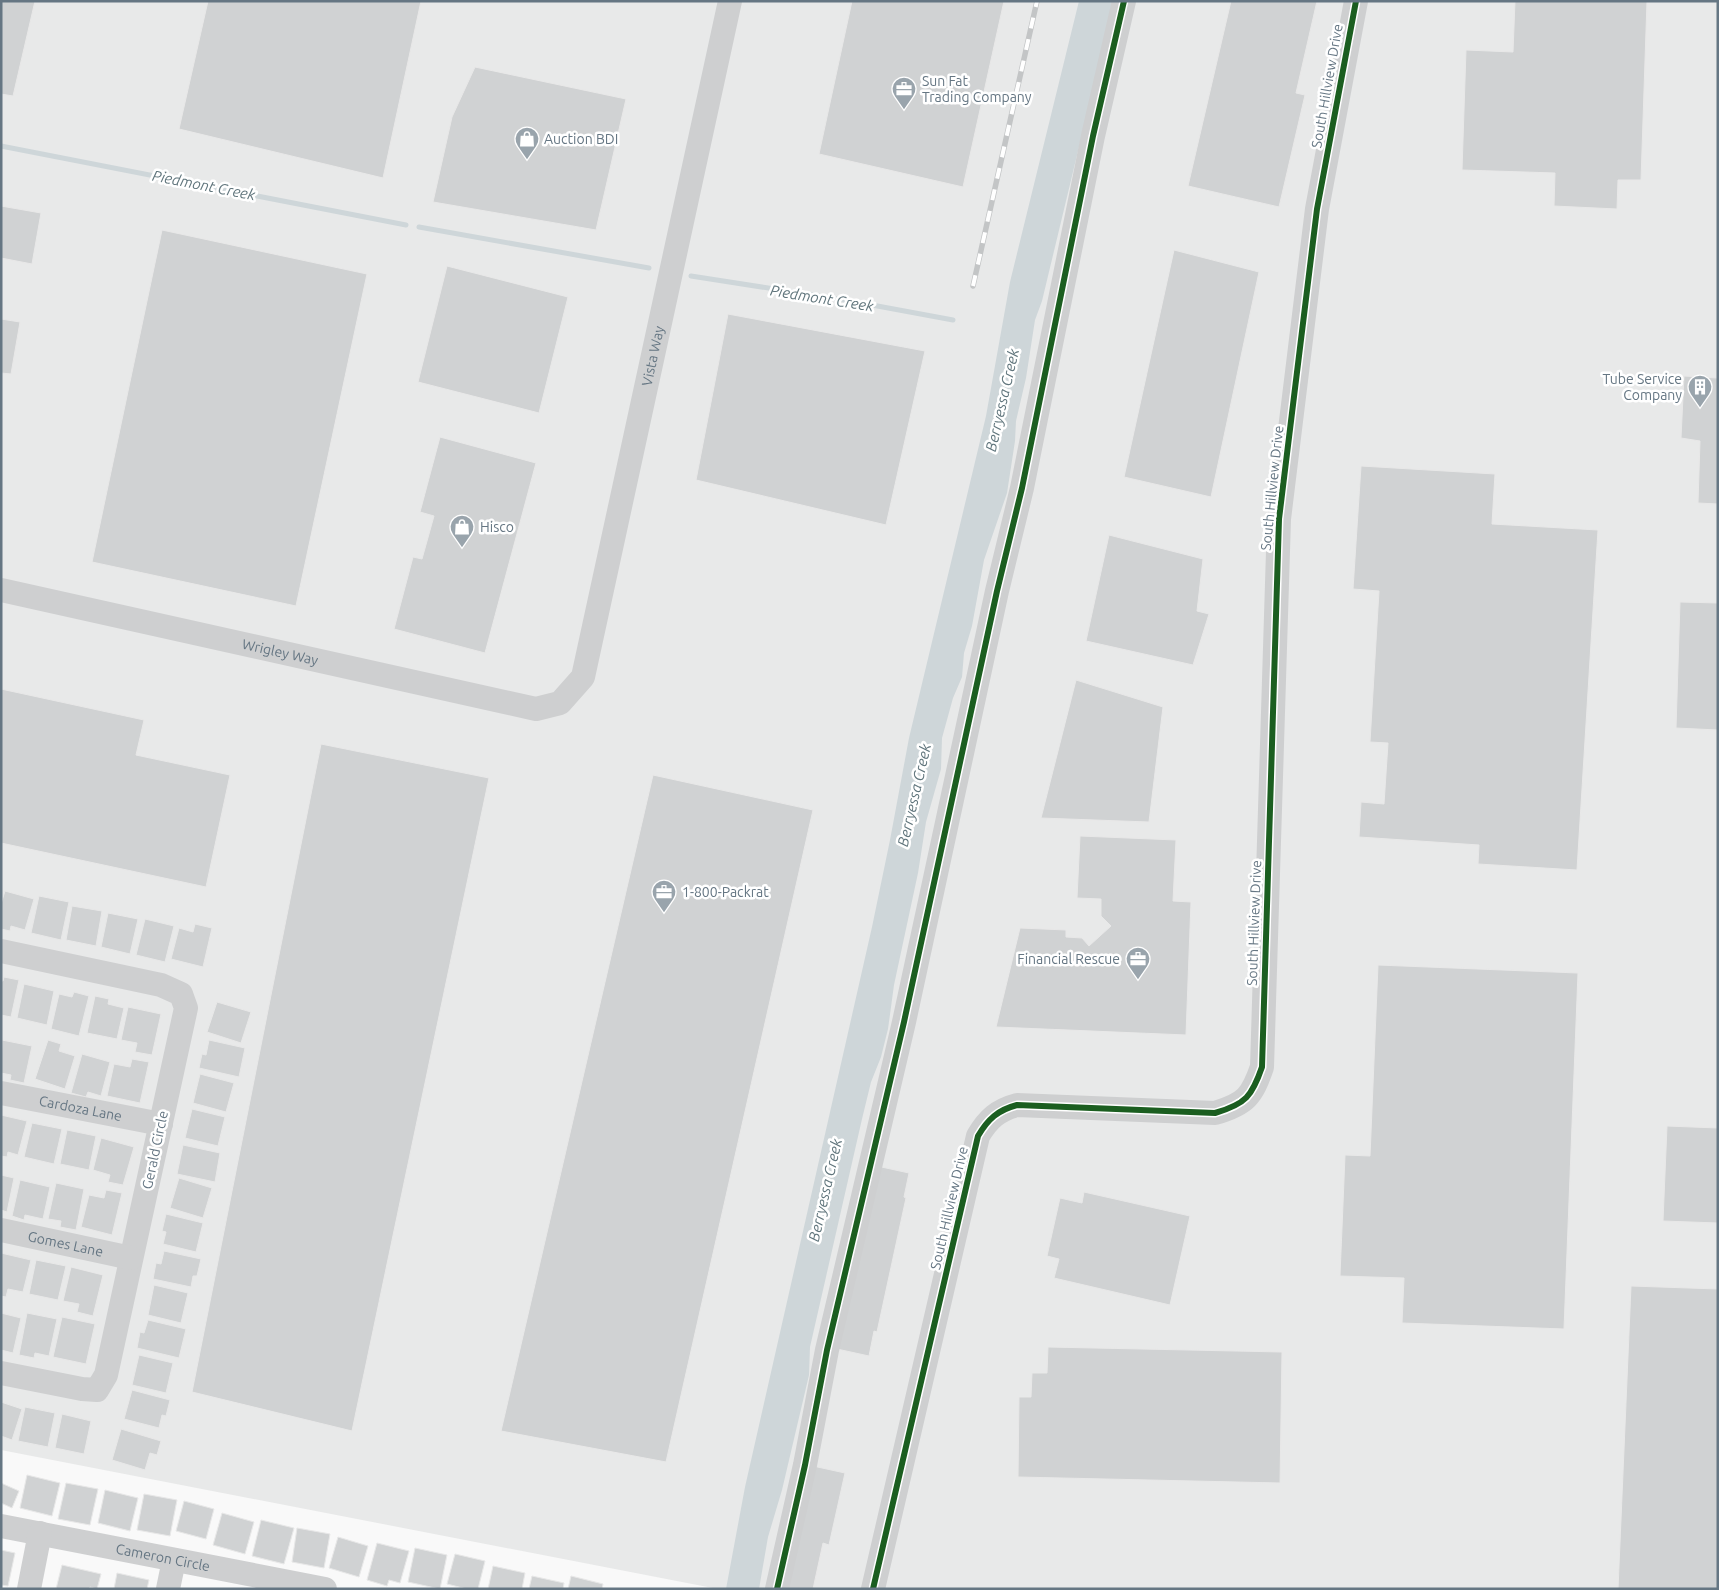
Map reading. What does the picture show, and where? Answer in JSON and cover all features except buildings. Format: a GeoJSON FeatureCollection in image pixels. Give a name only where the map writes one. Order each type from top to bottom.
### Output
{"type":"FeatureCollection","features":[{"type":"Feature","properties":{"kind":"street","name":"Vista Way"},"geometry":{"type":"LineString","coordinates":[[560,702],[583,677],[730,1]]}},
{"type":"Feature","properties":{"kind":"street"},"geometry":{"type":"LineString","coordinates":[[777,1589],[805,1465],[827,1350],[904,1022],[997,592],[1022,488],[1091,145],[1124,1]]}},
{"type":"Feature","properties":{"kind":"street","name":"South Hillview Drive"},"geometry":{"type":"LineString","coordinates":[[873,1589],[978,1136],[985,1124],[994,1114],[1005,1108],[1017,1106],[1215,1113],[1234,1108],[1246,1099],[1255,1086],[1262,1067],[1279,519],[1317,209],[1356,1]]}},
{"type":"Feature","properties":{"kind":"street","name":"Wrigley Way"},"geometry":{"type":"LineString","coordinates":[[1,590],[536,709],[560,702]]}},
{"type":"Feature","properties":{"kind":"street","name":"Gerald Circle"},"geometry":{"type":"LineString","coordinates":[[1,951],[161,985],[181,994],[186,1008],[106,1375],[97,1390],[1,1374]]}},
{"type":"Feature","properties":{"kind":"street","name":"Cardoza Lane"},"geometry":{"type":"LineString","coordinates":[[1,1094],[161,1124]]}},
{"type":"Feature","properties":{"kind":"street","name":"Gomes Lane"},"geometry":{"type":"LineString","coordinates":[[1,1230],[131,1258]]}},
{"type":"Feature","properties":{"kind":"street","name":"Cameron Circle"},"geometry":{"type":"LineString","coordinates":[[1,1526],[318,1588]]}},
{"type":"Feature","properties":{"kind":"street"},"geometry":{"type":"LineString","coordinates":[[29,1589],[40,1533]]}},
{"type":"Feature","properties":{"kind":"street"},"geometry":{"type":"LineString","coordinates":[[168,1589],[174,1560]]}},
{"type":"Feature","properties":{"kind":"shaded area"},"geometry":{"type":"Polygon","coordinates":[[[1,1],[1718,1],[1718,1589],[718,1589],[1,1450],[1,1]]]}},
{"type":"Feature","properties":{"kind":"water","name":"Berryessa Creek"},"geometry":{"type":"Polygon","coordinates":[[[1079,1],[1114,1],[1042,301],[1035,320],[1026,378],[1016,421],[1007,493],[984,560],[972,626],[964,653],[962,677],[953,698],[942,738],[941,769],[926,822],[918,873],[894,985],[888,1029],[881,1057],[871,1082],[862,1119],[810,1347],[809,1375],[782,1490],[768,1537],[759,1589],[726,1589],[745,1487],[872,927],[909,738],[986,416],[1010,282],[1079,1]]]}},
{"type":"Feature","properties":{"kind":"waterway","name":"Piedmont Creek"},"geometry":{"type":"LineString","coordinates":[[1,146],[406,225]]}},
{"type":"Feature","properties":{"kind":"waterway","name":"Piedmont Creek"},"geometry":{"type":"LineString","coordinates":[[419,227],[649,268]]}},
{"type":"Feature","properties":{"kind":"waterway","name":"Piedmont Creek"},"geometry":{"type":"LineString","coordinates":[[691,276],[845,300],[953,320]]}},
{"type":"Feature","properties":{"kind":"railway"},"geometry":{"type":"LineString","coordinates":[[973,286],[1037,1]]}},
{"type":"Feature","properties":{"kind":"cycle path"},"geometry":{"type":"LineString","coordinates":[[777,1589],[805,1465],[827,1350],[904,1022],[997,591],[1022,488],[1093,136],[1124,1]]}},
{"type":"Feature","properties":{"kind":"cycle path"},"geometry":{"type":"LineString","coordinates":[[873,1589],[978,1136],[986,1125],[994,1116],[1017,1105],[1215,1113],[1226,1110],[1246,1098],[1255,1085],[1262,1067],[1279,519],[1317,209],[1356,1]]}},
{"type":"Feature","properties":{"kind":"place","name":"Sun Fat Trading Company"},"geometry":{"type":"Point","coordinates":[904,110]}},
{"type":"Feature","properties":{"kind":"place","name":"Auction BDI"},"geometry":{"type":"Point","coordinates":[527,160]}},
{"type":"Feature","properties":{"kind":"place","name":"Tube Service Company"},"geometry":{"type":"Point","coordinates":[1700,408]}},
{"type":"Feature","properties":{"kind":"place","name":"Hisco"},"geometry":{"type":"Point","coordinates":[462,548]}},
{"type":"Feature","properties":{"kind":"place","name":"1-800-Packrat"},"geometry":{"type":"Point","coordinates":[664,913]}},
{"type":"Feature","properties":{"kind":"place","name":"Financial Rescue"},"geometry":{"type":"Point","coordinates":[1138,980]}}]}
